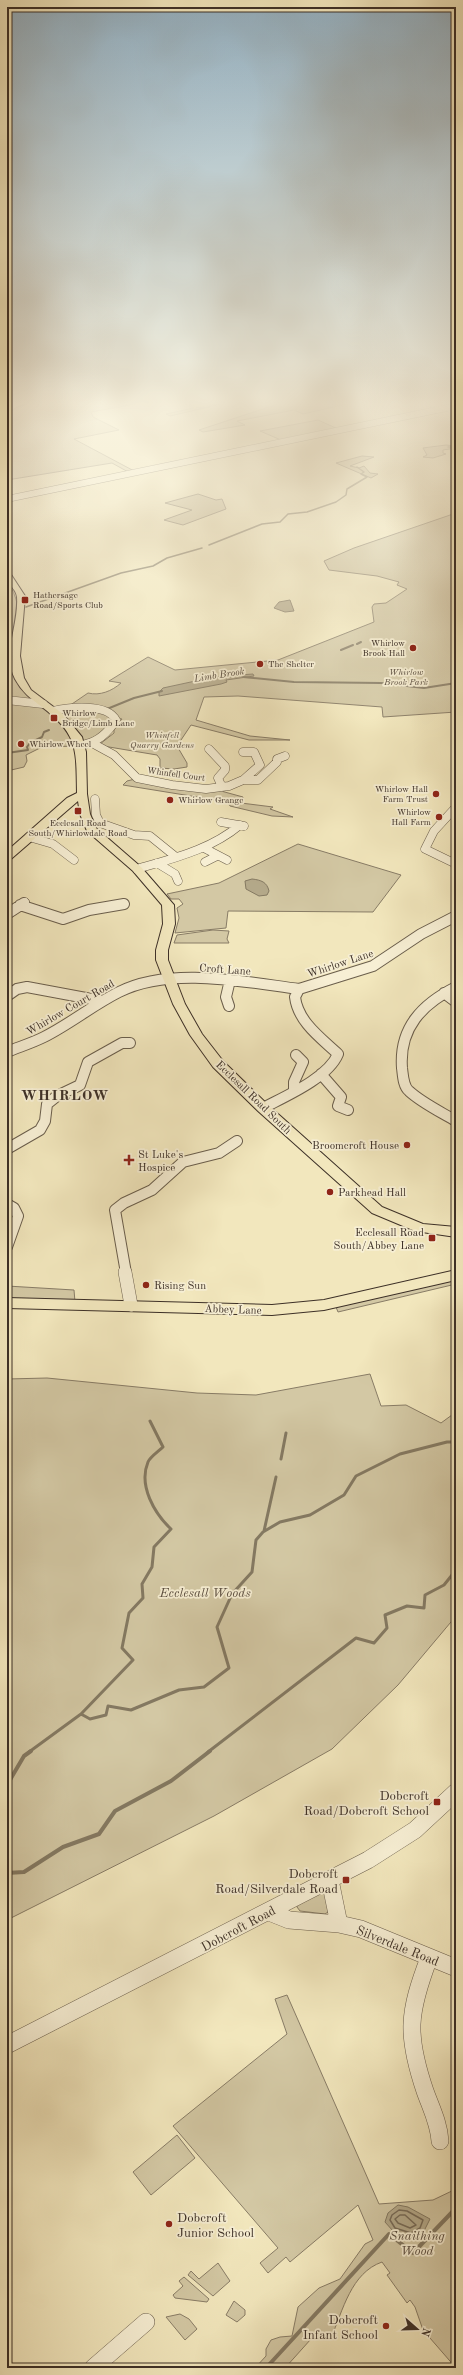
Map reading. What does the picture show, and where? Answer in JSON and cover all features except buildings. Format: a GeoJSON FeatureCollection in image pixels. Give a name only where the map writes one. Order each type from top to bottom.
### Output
{"type":"FeatureCollection","features":[{"type":"Feature","properties":{"kind":"main road","name":"Ecclesall Road South"},"geometry":{"type":"LineString","coordinates":[[7,575],[21,596],[15,656],[19,678],[28,692],[53,710],[86,744],[82,794],[85,814],[91,829],[137,869],[168,905],[169,924],[162,950],[162,960],[168,979],[196,1035],[218,1064],[263,1108],[377,1210],[420,1228],[456,1232]]}},
{"type":"Feature","properties":{"kind":"main road"},"geometry":{"type":"LineString","coordinates":[[7,857],[71,800],[82,794]]}},
{"type":"Feature","properties":{"kind":"main road","name":"Abbey Lane"},"geometry":{"type":"LineString","coordinates":[[7,1303],[47,1305],[132,1305],[236,1310],[306,1307],[381,1293],[456,1275]]}},
{"type":"Feature","properties":{"kind":"street"},"geometry":{"type":"LineString","coordinates":[[7,700],[43,704]]}},
{"type":"Feature","properties":{"kind":"street"},"geometry":{"type":"LineString","coordinates":[[53,710],[79,708],[106,712],[114,716],[116,720],[113,725],[86,744]]}},
{"type":"Feature","properties":{"kind":"street","name":"Whinfell Court"},"geometry":{"type":"LineString","coordinates":[[86,744],[114,755],[130,773],[142,780],[189,787],[222,787],[243,780],[260,765],[260,760],[254,752],[243,752]]}},
{"type":"Feature","properties":{"kind":"street","name":"Whinfell Court"},"geometry":{"type":"LineString","coordinates":[[210,749],[225,766],[225,770],[218,778],[222,787]]}},
{"type":"Feature","properties":{"kind":"street","name":"Whinfell Court"},"geometry":{"type":"LineString","coordinates":[[243,780],[249,782],[257,781],[277,762],[278,759],[285,756]]}},
{"type":"Feature","properties":{"kind":"street"},"geometry":{"type":"LineString","coordinates":[[98,800],[96,815],[100,823],[134,835],[147,835],[176,857]]}},
{"type":"Feature","properties":{"kind":"street"},"geometry":{"type":"LineString","coordinates":[[456,806],[434,831],[426,849],[456,864]]}},
{"type":"Feature","properties":{"kind":"street"},"geometry":{"type":"LineString","coordinates":[[137,869],[204,848],[243,826],[221,822]]}},
{"type":"Feature","properties":{"kind":"street"},"geometry":{"type":"LineString","coordinates":[[147,835],[154,828]]}},
{"type":"Feature","properties":{"kind":"street"},"geometry":{"type":"LineString","coordinates":[[29,838],[53,844],[67,859]]}},
{"type":"Feature","properties":{"kind":"street"},"geometry":{"type":"LineString","coordinates":[[204,848],[227,860]]}},
{"type":"Feature","properties":{"kind":"street"},"geometry":{"type":"LineString","coordinates":[[205,862],[217,856]]}},
{"type":"Feature","properties":{"kind":"street"},"geometry":{"type":"LineString","coordinates":[[157,863],[175,874],[178,881]]}},
{"type":"Feature","properties":{"kind":"street"},"geometry":{"type":"LineString","coordinates":[[7,914],[22,904],[52,917],[70,920],[89,910],[126,904]]}},
{"type":"Feature","properties":{"kind":"street","name":"Whirlow Lane"},"geometry":{"type":"LineString","coordinates":[[295,1001],[299,989],[373,966],[421,934],[456,916]]}},
{"type":"Feature","properties":{"kind":"street","name":"Croft Lane"},"geometry":{"type":"LineString","coordinates":[[168,979],[230,980],[299,989]]}},
{"type":"Feature","properties":{"kind":"street","name":"Whirlow Court Road"},"geometry":{"type":"LineString","coordinates":[[7,1052],[44,1037],[102,1000],[130,987],[168,979]]}},
{"type":"Feature","properties":{"kind":"street"},"geometry":{"type":"LineString","coordinates":[[224,999],[230,980]]}},
{"type":"Feature","properties":{"kind":"street"},"geometry":{"type":"LineString","coordinates":[[263,1108],[322,1074],[334,1064],[338,1054],[307,1024],[295,1006],[295,1001],[283,992],[280,986]]}},
{"type":"Feature","properties":{"kind":"street"},"geometry":{"type":"LineString","coordinates":[[456,987],[444,993],[420,1010],[407,1028],[403,1038],[401,1060],[405,1084],[409,1091],[456,1121]]}},
{"type":"Feature","properties":{"kind":"street"},"geometry":{"type":"LineString","coordinates":[[7,996],[17,989],[27,988],[102,1000]]}},
{"type":"Feature","properties":{"kind":"street"},"geometry":{"type":"LineString","coordinates":[[444,993],[456,1002]]}},
{"type":"Feature","properties":{"kind":"street"},"geometry":{"type":"LineString","coordinates":[[7,1149],[16,1142],[38,1132],[45,1122],[48,1104],[57,1096],[80,1085],[88,1062],[122,1043],[130,1043]]}},
{"type":"Feature","properties":{"kind":"street"},"geometry":{"type":"LineString","coordinates":[[294,1090],[293,1083],[302,1067],[303,1062],[296,1055]]}},
{"type":"Feature","properties":{"kind":"street"},"geometry":{"type":"LineString","coordinates":[[322,1074],[339,1093],[341,1097],[337,1104],[338,1106],[348,1110]]}},
{"type":"Feature","properties":{"kind":"street"},"geometry":{"type":"LineString","coordinates":[[132,1305],[114,1210],[124,1203],[152,1190],[175,1167],[183,1162],[219,1153],[237,1141]]}},
{"type":"Feature","properties":{"kind":"street"},"geometry":{"type":"LineString","coordinates":[[7,1204],[14,1208],[18,1216],[7,1247]]}},
{"type":"Feature","properties":{"kind":"street","name":"Dobcroft Road"},"geometry":{"type":"LineString","coordinates":[[7,2045],[330,1880],[416,1830],[456,1792]]}},
{"type":"Feature","properties":{"kind":"street"},"geometry":{"type":"LineString","coordinates":[[330,1880],[339,1924]]}},
{"type":"Feature","properties":{"kind":"street","name":"Silverdale Road"},"geometry":{"type":"LineString","coordinates":[[269,1912],[288,1920],[339,1924],[361,1929],[456,1968]]}},
{"type":"Feature","properties":{"kind":"street"},"geometry":{"type":"LineString","coordinates":[[429,1958],[412,2003],[410,2044],[438,2127],[440,2141]]}},
{"type":"Feature","properties":{"kind":"street"},"geometry":{"type":"LineString","coordinates":[[93,2368],[146,2322]]}},
{"type":"Feature","properties":{"kind":"green space"},"geometry":{"type":"Polygon","coordinates":[[[187,512],[218,512],[183,525],[164,520],[187,512]]]}},
{"type":"Feature","properties":{"kind":"green space"},"geometry":{"type":"Polygon","coordinates":[[[456,513],[456,712],[383,717],[382,707],[238,696],[204,697],[196,720],[250,736],[290,740],[249,740],[191,725],[177,746],[187,763],[187,767],[174,769],[160,768],[160,759],[157,755],[103,746],[100,744],[114,733],[114,729],[122,719],[116,718],[112,712],[69,706],[88,693],[97,694],[114,688],[121,683],[109,681],[148,657],[175,670],[278,660],[374,622],[372,607],[374,604],[386,603],[407,589],[397,585],[399,582],[377,576],[329,570],[324,561],[354,548],[456,513]]]}},
{"type":"Feature","properties":{"kind":"green space"},"geometry":{"type":"Polygon","coordinates":[[[7,585],[10,586],[16,599],[18,613],[17,657],[19,672],[23,687],[33,701],[7,699],[7,585]]]}},
{"type":"Feature","properties":{"kind":"green space"},"geometry":{"type":"Polygon","coordinates":[[[7,701],[44,706],[58,719],[78,746],[42,747],[26,755],[27,761],[24,767],[7,771],[7,701]]]}},
{"type":"Feature","properties":{"kind":"green space"},"geometry":{"type":"Polygon","coordinates":[[[67,709],[103,713],[112,719],[111,723],[93,742],[82,741],[74,726],[62,714],[62,711],[67,709]]]}},
{"type":"Feature","properties":{"kind":"green space"},"geometry":{"type":"Polygon","coordinates":[[[135,779],[221,791],[243,797],[241,803],[273,807],[270,809],[293,817],[272,816],[230,806],[228,802],[123,785],[127,781],[135,779]]]}},
{"type":"Feature","properties":{"kind":"green space"},"geometry":{"type":"Polygon","coordinates":[[[298,844],[401,875],[373,912],[228,911],[226,928],[175,933],[179,918],[177,908],[183,904],[179,899],[171,899],[167,894],[219,883],[298,844]]]}},
{"type":"Feature","properties":{"kind":"green space"},"geometry":{"type":"Polygon","coordinates":[[[213,930],[229,931],[227,939],[229,943],[174,943],[177,935],[213,930]]]}},
{"type":"Feature","properties":{"kind":"green space"},"geometry":{"type":"Polygon","coordinates":[[[456,1277],[456,1284],[338,1312],[336,1307],[456,1277]]]}},
{"type":"Feature","properties":{"kind":"green space"},"geometry":{"type":"Polygon","coordinates":[[[7,1286],[74,1290],[75,1302],[7,1299],[7,1286]]]}},
{"type":"Feature","properties":{"kind":"green space","name":"Ecclesall Woods"},"geometry":{"type":"Polygon","coordinates":[[[370,1374],[381,1406],[406,1405],[441,1423],[456,1412],[456,1616],[398,1685],[332,1749],[214,1816],[7,1920],[7,1379],[47,1378],[197,1393],[256,1395],[370,1374]]]}},
{"type":"Feature","properties":{"kind":"green space"},"geometry":{"type":"Polygon","coordinates":[[[322,1892],[326,1895],[328,1912],[325,1914],[300,1911],[297,1907],[297,1904],[322,1892]]]}},
{"type":"Feature","properties":{"kind":"green space","name":"Snaithing Wood"},"geometry":{"type":"Polygon","coordinates":[[[287,1995],[379,2204],[433,2200],[456,2189],[456,2368],[423,2330],[415,2307],[410,2300],[407,2303],[387,2275],[390,2273],[382,2262],[371,2267],[355,2283],[344,2305],[331,2338],[311,2339],[285,2368],[255,2368],[266,2356],[266,2349],[271,2340],[280,2337],[292,2336],[298,2307],[319,2288],[340,2279],[365,2244],[373,2240],[358,2205],[290,2262],[286,2257],[268,2273],[260,2263],[278,2248],[173,2126],[287,2034],[275,1999],[287,1995]]]}},
{"type":"Feature","properties":{"kind":"green space"},"geometry":{"type":"Polygon","coordinates":[[[177,2135],[195,2158],[151,2195],[133,2172],[177,2135]]]}},
{"type":"Feature","properties":{"kind":"green space"},"geometry":{"type":"Polygon","coordinates":[[[218,2263],[230,2281],[213,2296],[188,2275],[191,2271],[199,2279],[218,2263]]]}},
{"type":"Feature","properties":{"kind":"green space"},"geometry":{"type":"Polygon","coordinates":[[[184,2277],[209,2299],[207,2302],[175,2298],[173,2295],[183,2286],[179,2281],[184,2277]]]}},
{"type":"Feature","properties":{"kind":"green space"},"geometry":{"type":"Polygon","coordinates":[[[234,2301],[245,2310],[245,2315],[237,2322],[226,2315],[234,2301]]]}},
{"type":"Feature","properties":{"kind":"green space"},"geometry":{"type":"Polygon","coordinates":[[[180,2314],[189,2319],[197,2329],[185,2340],[166,2317],[180,2314]]]}},
{"type":"Feature","properties":{"kind":"water"},"geometry":{"type":"Polygon","coordinates":[[[290,600],[294,611],[285,612],[274,608],[279,602],[290,600]]]}},
{"type":"Feature","properties":{"kind":"water"},"geometry":{"type":"Polygon","coordinates":[[[253,674],[254,676],[226,680],[227,682],[221,684],[159,696],[159,692],[163,688],[200,680],[203,675],[213,677],[253,674]]]}},
{"type":"Feature","properties":{"kind":"water"},"geometry":{"type":"Polygon","coordinates":[[[252,879],[261,881],[265,884],[269,891],[267,895],[259,896],[246,889],[245,881],[252,879]]]}},
{"type":"Feature","properties":{"kind":"water"},"geometry":{"type":"Polygon","coordinates":[[[398,2205],[408,2207],[430,2219],[424,2231],[412,2238],[393,2231],[385,2222],[388,2213],[398,2205]]]}},
{"type":"Feature","properties":{"kind":"waterway"},"geometry":{"type":"LineString","coordinates":[[209,545],[262,524],[280,522],[288,514],[307,512]]}},
{"type":"Feature","properties":{"kind":"waterway"},"geometry":{"type":"LineString","coordinates":[[26,607],[121,573],[153,566],[167,558],[202,548]]}},
{"type":"Feature","properties":{"kind":"waterway"},"geometry":{"type":"LineString","coordinates":[[357,644],[361,642]]}},
{"type":"Feature","properties":{"kind":"waterway"},"geometry":{"type":"LineString","coordinates":[[341,650],[353,645]]}},
{"type":"Feature","properties":{"kind":"waterway","name":"Limb Brook"},"geometry":{"type":"LineString","coordinates":[[243,677],[294,682],[381,683],[424,688],[456,683]]}},
{"type":"Feature","properties":{"kind":"waterway","name":"Limb Brook"},"geometry":{"type":"LineString","coordinates":[[107,709],[134,698],[162,691]]}},
{"type":"Feature","properties":{"kind":"waterway","name":"Limb Brook"},"geometry":{"type":"LineString","coordinates":[[7,753],[28,750],[27,747],[30,743],[42,737],[44,732],[49,730]]}},
{"type":"Feature","properties":{"kind":"waterway"},"geometry":{"type":"LineString","coordinates":[[81,1714],[133,1660],[122,1648],[129,1613],[143,1598],[142,1584],[152,1567],[154,1547],[171,1529],[154,1508],[145,1480],[145,1471],[149,1460],[163,1447],[150,1421]]}},
{"type":"Feature","properties":{"kind":"waterway"},"geometry":{"type":"LineString","coordinates":[[281,1459],[286,1433]]}},
{"type":"Feature","properties":{"kind":"waterway"},"geometry":{"type":"LineString","coordinates":[[81,1714],[90,1719],[106,1715],[108,1706],[131,1710],[179,1690],[204,1687],[229,1668],[217,1627],[232,1594],[252,1572],[256,1540],[263,1532],[280,1522],[310,1515],[344,1495],[356,1476],[400,1454],[447,1442],[456,1442]]}},
{"type":"Feature","properties":{"kind":"waterway"},"geometry":{"type":"LineString","coordinates":[[264,1531],[276,1477]]}},
{"type":"Feature","properties":{"kind":"waterway"},"geometry":{"type":"LineString","coordinates":[[208,1752],[356,1638],[374,1643],[387,1628],[385,1615],[407,1606],[424,1608],[425,1595],[444,1585],[456,1570]]}},
{"type":"Feature","properties":{"kind":"waterway"},"geometry":{"type":"LineString","coordinates":[[29,1752],[81,1714]]}},
{"type":"Feature","properties":{"kind":"waterway"},"geometry":{"type":"LineString","coordinates":[[7,1785],[24,1756],[31,1751]]}},
{"type":"Feature","properties":{"kind":"waterway"},"geometry":{"type":"LineString","coordinates":[[7,1873],[24,1872],[63,1847],[99,1834],[115,1811],[171,1781],[210,1751]]}},
{"type":"Feature","properties":{"kind":"waterway"},"geometry":{"type":"LineString","coordinates":[[266,2368],[389,2234],[413,2253],[456,2208]]}},
{"type":"Feature","properties":{"kind":"place","name":"Hathersage Road/Sports Club"},"geometry":{"type":"Point","coordinates":[25,600]}},
{"type":"Feature","properties":{"kind":"place","name":"Whirlow Brook Hall"},"geometry":{"type":"Point","coordinates":[413,648]}},
{"type":"Feature","properties":{"kind":"place","name":"The Shelter"},"geometry":{"type":"Point","coordinates":[260,664]}},
{"type":"Feature","properties":{"kind":"place","name":"Whirlow Bridge/Limb Lane"},"geometry":{"type":"Point","coordinates":[54,718]}},
{"type":"Feature","properties":{"kind":"place","name":"Whirlow Wheel"},"geometry":{"type":"Point","coordinates":[21,744]}},
{"type":"Feature","properties":{"kind":"place","name":"Whirlow Hall Farm Trust"},"geometry":{"type":"Point","coordinates":[436,794]}},
{"type":"Feature","properties":{"kind":"place","name":"Whirlow Grange"},"geometry":{"type":"Point","coordinates":[170,800]}},
{"type":"Feature","properties":{"kind":"place","name":"Ecclesall Road South/Whirlowdale Road"},"geometry":{"type":"Point","coordinates":[78,811]}},
{"type":"Feature","properties":{"kind":"place","name":"Whirlow Hall Farm"},"geometry":{"type":"Point","coordinates":[439,817]}},
{"type":"Feature","properties":{"kind":"place","name":"Broomcroft House"},"geometry":{"type":"Point","coordinates":[407,1145]}},
{"type":"Feature","properties":{"kind":"place","name":"St Luke's Hospice"},"geometry":{"type":"Point","coordinates":[129,1160]}},
{"type":"Feature","properties":{"kind":"place","name":"Parkhead Hall"},"geometry":{"type":"Point","coordinates":[330,1192]}},
{"type":"Feature","properties":{"kind":"place","name":"Ecclesall Road South/Abbey Lane"},"geometry":{"type":"Point","coordinates":[432,1238]}},
{"type":"Feature","properties":{"kind":"place","name":"Rising Sun"},"geometry":{"type":"Point","coordinates":[146,1285]}},
{"type":"Feature","properties":{"kind":"place","name":"Dobcroft Road/Dobcroft School"},"geometry":{"type":"Point","coordinates":[437,1802]}},
{"type":"Feature","properties":{"kind":"place","name":"Dobcroft Road/Silverdale Road"},"geometry":{"type":"Point","coordinates":[346,1880]}},
{"type":"Feature","properties":{"kind":"place","name":"Dobcroft Junior School"},"geometry":{"type":"Point","coordinates":[169,2224]}},
{"type":"Feature","properties":{"kind":"place","name":"Dobcroft Infant School"},"geometry":{"type":"Point","coordinates":[386,2326]}},
{"type":"Feature","properties":{"kind":"district","name":"WHIRLOW"},"geometry":{"type":"Point","coordinates":[65,1095]}},
{"type":"Feature","properties":{"kind":"park label","name":"Whirlow Brook Park"},"geometry":{"type":"Point","coordinates":[406,678]}},
{"type":"Feature","properties":{"kind":"park label","name":"Whinfell Quarry Gardens"},"geometry":{"type":"Point","coordinates":[162,740]}}]}
